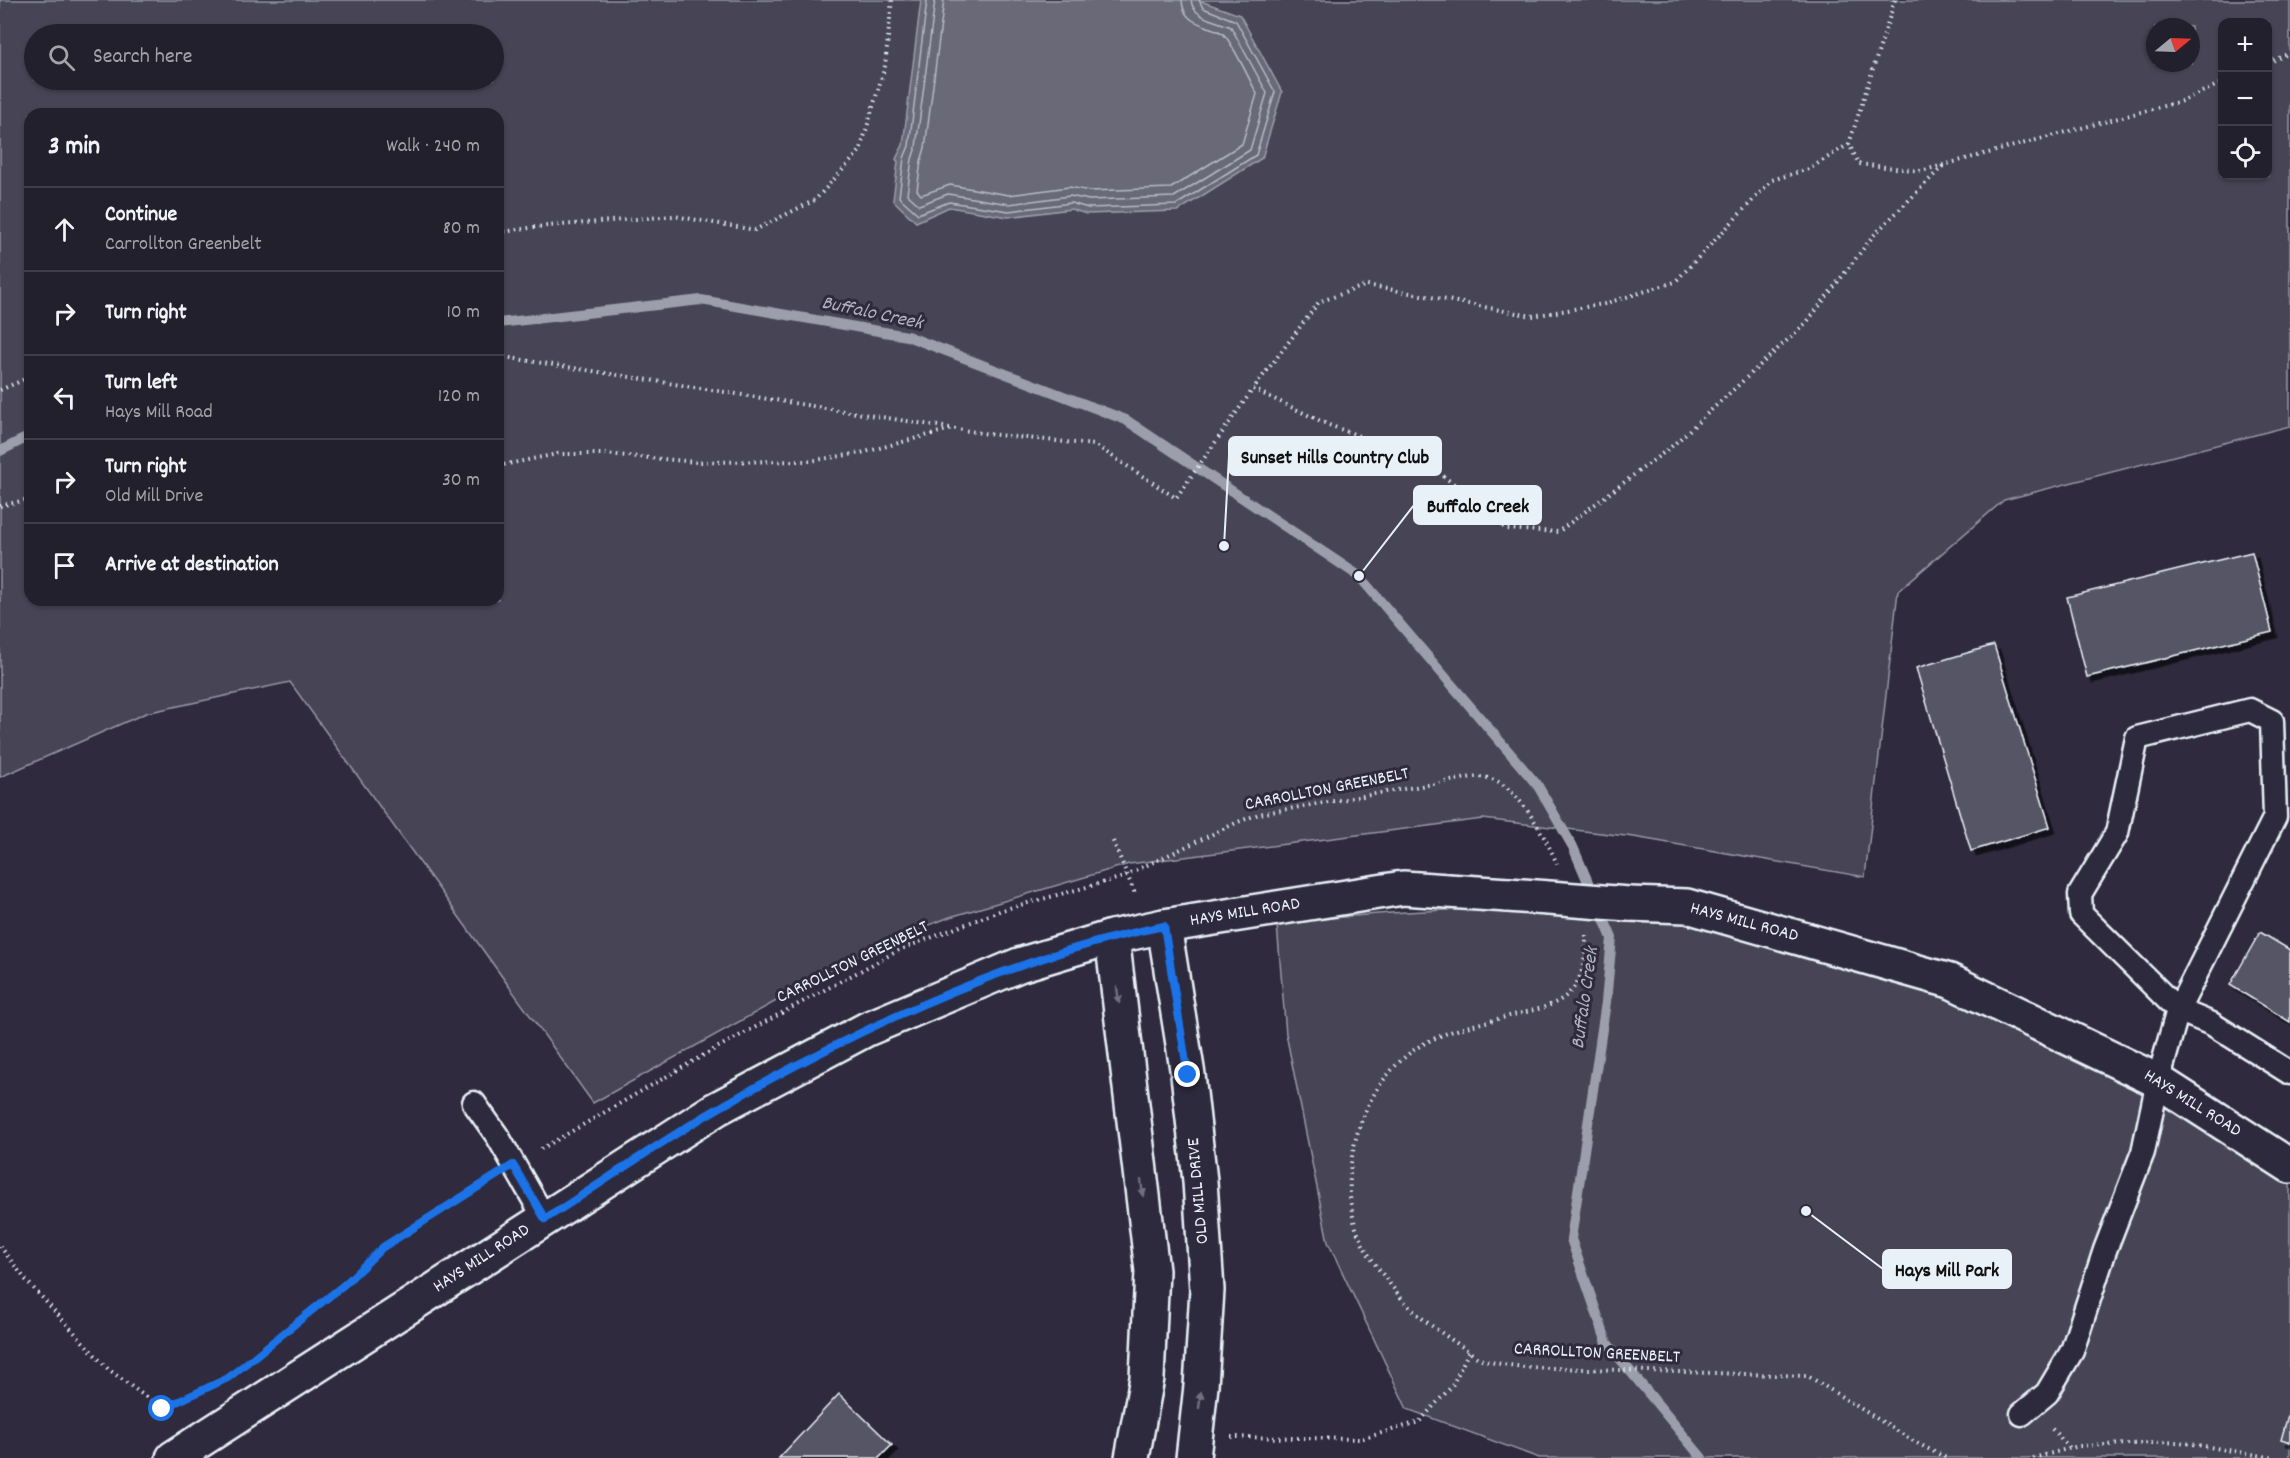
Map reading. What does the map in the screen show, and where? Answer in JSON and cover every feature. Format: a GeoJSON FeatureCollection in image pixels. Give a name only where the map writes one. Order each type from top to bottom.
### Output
{"type":"FeatureCollection","features":[{"type":"Feature","properties":{"kind":"street","name":"HAYS MILL ROAD"},"geometry":{"type":"LineString","coordinates":[[173,1458],[716,1109],[867,1029],[1019,965],[1112,937],[1403,888],[1687,906],[1950,981],[2158,1081],[2290,1166]]}},
{"type":"Feature","properties":{"kind":"street","name":"OLD MILL DRIVE"},"geometry":{"type":"LineString","coordinates":[[1155,928],[1188,1075],[1200,1181],[1207,1290],[1202,1386],[1194,1447]]}},
{"type":"Feature","properties":{"kind":"street"},"geometry":{"type":"LineString","coordinates":[[1112,937],[1152,1271],[1147,1378],[1132,1458]]}},
{"type":"Feature","properties":{"kind":"lane"},"geometry":{"type":"LineString","coordinates":[[2022,1414],[2047,1393],[2072,1351],[2105,1250],[2143,1152],[2158,1081],[2178,1010],[2275,817],[2272,721],[2250,710],[2137,738],[2117,833],[2080,894],[2081,914],[2178,1010],[2212,1024],[2290,1073]]}},
{"type":"Feature","properties":{"kind":"lane"},"geometry":{"type":"LineString","coordinates":[[474,1103],[498,1137],[545,1219]]}},
{"type":"Feature","properties":{"kind":"path"},"geometry":{"type":"LineString","coordinates":[[504,232],[535,227],[674,216],[755,230],[815,200],[860,152],[885,66],[892,0]]}},
{"type":"Feature","properties":{"kind":"path"},"geometry":{"type":"LineString","coordinates":[[504,357],[954,428],[1095,445],[1176,498],[1253,389],[1319,302],[1367,285],[1532,316],[1604,304],[1675,282],[1772,180],[1809,169],[1849,144],[1895,0]]}},
{"type":"Feature","properties":{"kind":"path"},"geometry":{"type":"LineString","coordinates":[[2272,61],[2290,53]]}},
{"type":"Feature","properties":{"kind":"path"},"geometry":{"type":"LineString","coordinates":[[1849,144],[1859,164],[1921,171],[2182,101],[2218,85]]}},
{"type":"Feature","properties":{"kind":"path"},"geometry":{"type":"LineString","coordinates":[[1253,389],[1329,425],[1417,457],[1465,492],[1506,529],[1558,532],[1671,447],[1807,322],[1873,236],[1944,165]]}},
{"type":"Feature","properties":{"kind":"path"},"geometry":{"type":"LineString","coordinates":[[0,390],[24,380]]}},
{"type":"Feature","properties":{"kind":"path"},"geometry":{"type":"LineString","coordinates":[[504,465],[557,454],[604,454],[698,462],[809,461],[861,453],[954,428]]}},
{"type":"Feature","properties":{"kind":"path"},"geometry":{"type":"LineString","coordinates":[[0,506],[24,500]]}},
{"type":"Feature","properties":{"kind":"path","name":"CARROLLTON GREENBELT"},"geometry":{"type":"LineString","coordinates":[[0,1246],[25,1279],[108,1369],[162,1409],[228,1378],[346,1283],[383,1247],[513,1165],[711,1051],[899,950],[1002,910],[1127,874],[1259,814],[1473,777],[1491,779],[1516,796],[1523,804],[1559,868]]}},
{"type":"Feature","properties":{"kind":"path"},"geometry":{"type":"LineString","coordinates":[[1113,841],[1141,909],[1155,928]]}},
{"type":"Feature","properties":{"kind":"path","name":"CARROLLTON GREENBELT"},"geometry":{"type":"LineString","coordinates":[[1586,933],[1586,956],[1580,977],[1568,994],[1549,1005],[1455,1030],[1427,1042],[1404,1056],[1382,1082],[1365,1113],[1352,1156],[1350,1194],[1357,1229],[1372,1261],[1401,1298],[1423,1318],[1481,1359],[1524,1367],[1808,1376],[1915,1442],[1946,1458]]}},
{"type":"Feature","properties":{"kind":"path"},"geometry":{"type":"LineString","coordinates":[[1194,1447],[1361,1439],[1419,1422],[1452,1386],[1469,1351]]}},
{"type":"Feature","properties":{"kind":"path"},"geometry":{"type":"LineString","coordinates":[[2033,1458],[2079,1446],[2179,1442],[2275,1458]]}},
{"type":"Feature","properties":{"kind":"shaded area"},"geometry":{"type":"Polygon","coordinates":[[[0,0],[2290,0],[2290,426],[2004,500],[1898,591],[1865,877],[1634,837],[1483,819],[1129,864],[950,917],[875,946],[593,1103],[290,682],[146,713],[0,777],[0,0]]]}},
{"type":"Feature","properties":{"kind":"shaded area"},"geometry":{"type":"Polygon","coordinates":[[[1498,908],[1653,913],[1934,985],[2131,1079],[2290,1180],[2290,1458],[1539,1458],[1407,1409],[1328,1242],[1286,1034],[1277,925],[1388,913],[1498,908]]]}},
{"type":"Feature","properties":{"kind":"water"},"geometry":{"type":"Polygon","coordinates":[[[921,0],[1198,0],[1240,15],[1282,92],[1262,158],[1178,211],[1086,214],[1071,209],[1008,217],[949,207],[916,222],[893,200],[898,162],[896,159],[903,145],[921,0]]]}},
{"type":"Feature","properties":{"kind":"building"},"geometry":{"type":"Polygon","coordinates":[[[2252,552],[2272,632],[2087,677],[2067,597],[2252,552]]]}},
{"type":"Feature","properties":{"kind":"building"},"geometry":{"type":"Polygon","coordinates":[[[1994,645],[2050,827],[1971,851],[1916,668],[1994,645]]]}},
{"type":"Feature","properties":{"kind":"building"},"geometry":{"type":"Polygon","coordinates":[[[2260,932],[2290,950],[2290,1022],[2230,985],[2260,932]]]}},
{"type":"Feature","properties":{"kind":"building"},"geometry":{"type":"Polygon","coordinates":[[[839,1394],[892,1445],[879,1458],[779,1458],[839,1394]]]}},
{"type":"Feature","properties":{"kind":"building"},"geometry":{"type":"Polygon","coordinates":[[[2290,1408],[2290,1443],[2281,1440],[2290,1408]]]}},
{"type":"Feature","properties":{"kind":"waterway","name":"Buffalo Creek"},"geometry":{"type":"LineString","coordinates":[[504,322],[701,300],[907,336],[1126,420],[1359,576],[1538,786],[1573,847],[1612,938],[1606,1002],[1571,1239],[1607,1343],[1702,1458]]}},
{"type":"Feature","properties":{"kind":"waterway","name":"Buffalo Creek"},"geometry":{"type":"LineString","coordinates":[[0,451],[24,439]]}},
{"type":"Feature","properties":{"kind":"place","name":"Sunset Hills Country Club"},"geometry":{"type":"Point","coordinates":[1224,546]}},
{"type":"Feature","properties":{"kind":"place","name":"Buffalo Creek"},"geometry":{"type":"Point","coordinates":[1359,576]}},
{"type":"Feature","properties":{"kind":"place","name":"Hays Mill Park"},"geometry":{"type":"Point","coordinates":[1806,1211]}},
{"type":"Feature","properties":{"kind":"route"},"geometry":{"type":"LineString","coordinates":[[162,1409],[228,1378],[346,1283],[383,1247],[513,1165],[545,1219],[716,1109],[867,1029],[1019,965],[1112,937],[1164,926],[1188,1075]]}}]}
